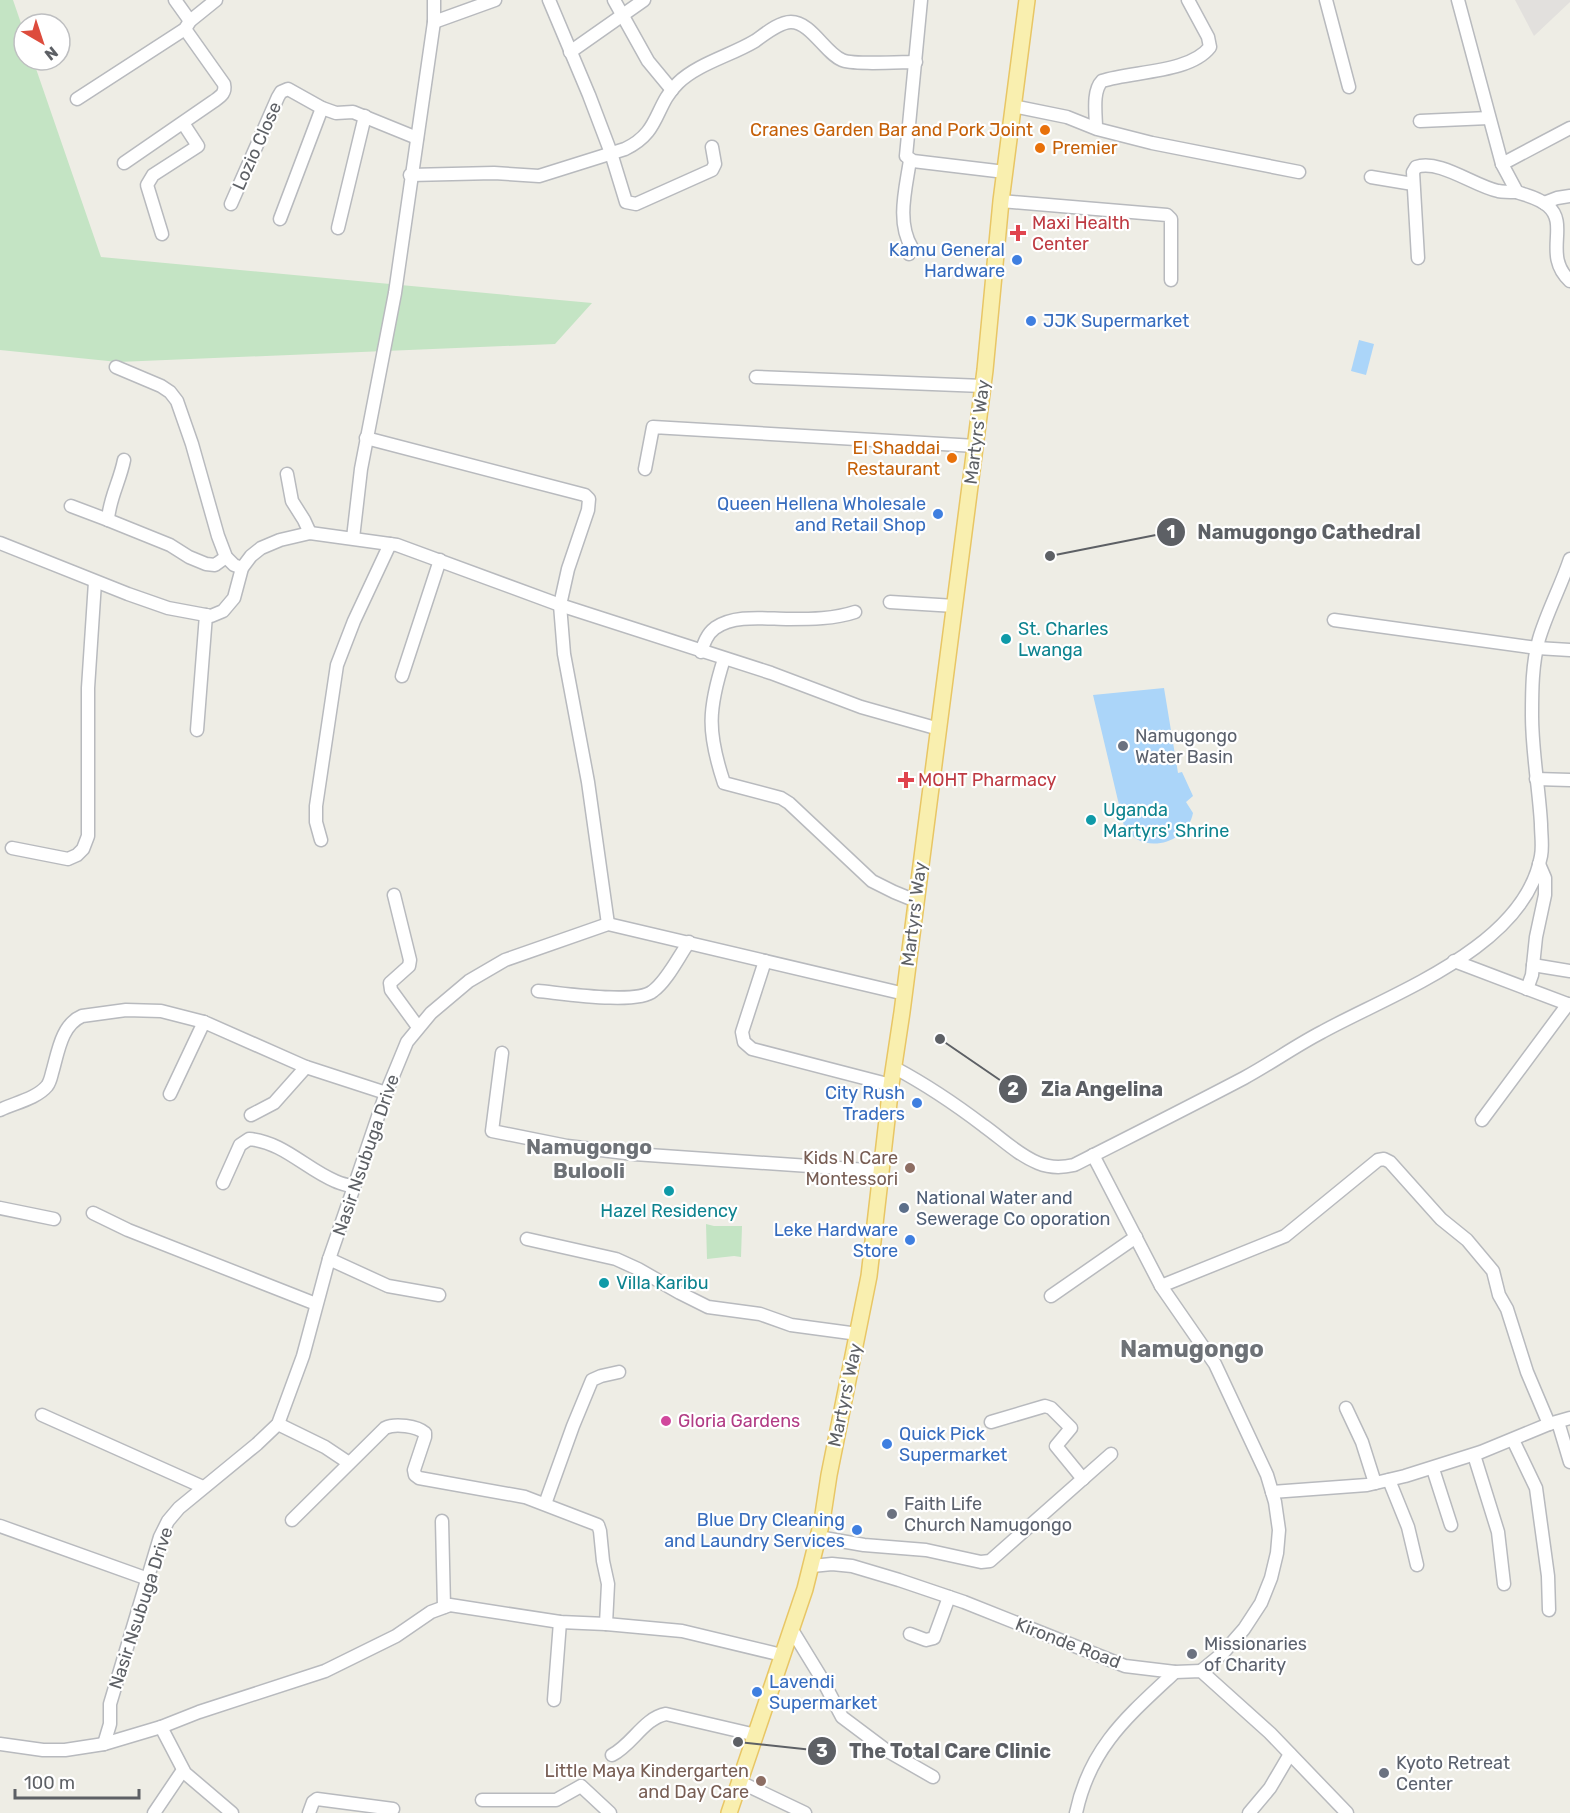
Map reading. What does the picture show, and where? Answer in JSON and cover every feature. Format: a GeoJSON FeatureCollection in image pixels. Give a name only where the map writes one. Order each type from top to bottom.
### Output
{"type":"FeatureCollection","features":[{"type":"Feature","properties":{"kind":"main road","name":"Martyrs' Way"},"geometry":{"type":"LineString","coordinates":[[729,1813],[812,1566],[868,1276],[891,1085],[905,994],[976,446],[1001,201],[1027,0]]}},
{"type":"Feature","properties":{"kind":"street"},"geometry":{"type":"LineString","coordinates":[[124,163],[223,95],[225,89],[175,0]]}},
{"type":"Feature","properties":{"kind":"street"},"geometry":{"type":"LineString","coordinates":[[77,99],[187,25],[216,0]]}},
{"type":"Feature","properties":{"kind":"street"},"geometry":{"type":"LineString","coordinates":[[353,538],[366,438],[394,293],[434,22],[434,0]]}},
{"type":"Feature","properties":{"kind":"street"},"geometry":{"type":"LineString","coordinates":[[434,22],[495,0]]}},
{"type":"Feature","properties":{"kind":"street"},"geometry":{"type":"LineString","coordinates":[[549,0],[589,95],[626,202],[631,205],[712,171],[716,164],[712,147]]}},
{"type":"Feature","properties":{"kind":"street"},"geometry":{"type":"LineString","coordinates":[[614,0],[648,61],[672,90]]}},
{"type":"Feature","properties":{"kind":"street"},"geometry":{"type":"LineString","coordinates":[[570,52],[644,0]]}},
{"type":"Feature","properties":{"kind":"street"},"geometry":{"type":"LineString","coordinates":[[909,254],[912,248],[907,239],[903,216],[910,160],[905,152],[921,0]]}},
{"type":"Feature","properties":{"kind":"street"},"geometry":{"type":"LineString","coordinates":[[1096,128],[1096,94],[1102,81],[1183,64],[1197,59],[1210,47],[1208,37],[1188,0]]}},
{"type":"Feature","properties":{"kind":"street"},"geometry":{"type":"LineString","coordinates":[[1326,0],[1349,87]]}},
{"type":"Feature","properties":{"kind":"street"},"geometry":{"type":"LineString","coordinates":[[1458,0],[1502,164],[1517,192]]}},
{"type":"Feature","properties":{"kind":"street"},"geometry":{"type":"LineString","coordinates":[[411,175],[494,173],[538,176],[630,146],[644,138],[650,131],[672,90],[687,75],[749,45],[779,25],[790,22],[803,26],[845,61],[916,62]]}},
{"type":"Feature","properties":{"kind":"street","name":"Lozio Close"},"geometry":{"type":"LineString","coordinates":[[231,204],[278,97],[284,90],[288,89],[322,108]]}},
{"type":"Feature","properties":{"kind":"street"},"geometry":{"type":"LineString","coordinates":[[1013,106],[1067,117],[1096,128],[1152,143],[1299,172]]}},
{"type":"Feature","properties":{"kind":"street"},"geometry":{"type":"LineString","coordinates":[[280,219],[322,108],[336,113],[352,112],[365,116],[417,138]]}},
{"type":"Feature","properties":{"kind":"street"},"geometry":{"type":"LineString","coordinates":[[338,228],[365,116]]}},
{"type":"Feature","properties":{"kind":"street"},"geometry":{"type":"LineString","coordinates":[[1420,121],[1489,118]]}},
{"type":"Feature","properties":{"kind":"street"},"geometry":{"type":"LineString","coordinates":[[162,234],[147,185],[153,175],[198,146],[183,123]]}},
{"type":"Feature","properties":{"kind":"street"},"geometry":{"type":"LineString","coordinates":[[1502,164],[1570,128]]}},
{"type":"Feature","properties":{"kind":"street"},"geometry":{"type":"LineString","coordinates":[[910,160],[1005,172]]}},
{"type":"Feature","properties":{"kind":"street"},"geometry":{"type":"LineString","coordinates":[[1418,258],[1413,172],[1416,167],[1426,165],[1440,168],[1497,191],[1517,192],[1538,199],[1550,207],[1556,217],[1557,264],[1570,281]]}},
{"type":"Feature","properties":{"kind":"street"},"geometry":{"type":"LineString","coordinates":[[1371,177],[1413,184]]}},
{"type":"Feature","properties":{"kind":"street"},"geometry":{"type":"LineString","coordinates":[[1544,203],[1570,196]]}},
{"type":"Feature","properties":{"kind":"street"},"geometry":{"type":"LineString","coordinates":[[1001,201],[1167,215],[1171,219],[1172,280]]}},
{"type":"Feature","properties":{"kind":"street"},"geometry":{"type":"LineString","coordinates":[[116,367],[161,386],[177,401],[226,557],[234,565],[242,568]]}},
{"type":"Feature","properties":{"kind":"street"},"geometry":{"type":"LineString","coordinates":[[756,377],[983,386]]}},
{"type":"Feature","properties":{"kind":"street"},"geometry":{"type":"LineString","coordinates":[[645,469],[653,427],[976,446]]}},
{"type":"Feature","properties":{"kind":"street"},"geometry":{"type":"LineString","coordinates":[[366,438],[588,496],[590,502],[588,510],[568,569],[560,605],[564,654],[588,782],[608,924],[905,994]]}},
{"type":"Feature","properties":{"kind":"street"},"geometry":{"type":"LineString","coordinates":[[108,520],[108,509],[124,460]]}},
{"type":"Feature","properties":{"kind":"street"},"geometry":{"type":"LineString","coordinates":[[287,474],[292,501],[310,533]]}},
{"type":"Feature","properties":{"kind":"street"},"geometry":{"type":"LineString","coordinates":[[71,506],[170,545],[206,564],[215,564],[226,557]]}},
{"type":"Feature","properties":{"kind":"street"},"geometry":{"type":"LineString","coordinates":[[0,543],[95,582],[168,608],[206,615],[219,614],[228,606],[234,598],[242,568],[251,556],[261,548],[280,540],[310,533],[390,544],[440,560],[560,605],[771,673],[861,707],[939,729]]}},
{"type":"Feature","properties":{"kind":"street"},"geometry":{"type":"LineString","coordinates":[[321,840],[316,822],[316,806],[338,666],[354,621],[390,544]]}},
{"type":"Feature","properties":{"kind":"street"},"geometry":{"type":"LineString","coordinates":[[894,1068],[940,1093],[1026,1157],[1055,1168],[1063,1168],[1074,1165],[1246,1077],[1322,1032],[1421,982],[1485,940],[1523,900],[1539,864],[1542,850],[1532,717],[1533,682],[1537,648],[1570,559]]}},
{"type":"Feature","properties":{"kind":"street"},"geometry":{"type":"LineString","coordinates":[[402,676],[440,560]]}},
{"type":"Feature","properties":{"kind":"street"},"geometry":{"type":"LineString","coordinates":[[12,848],[68,859],[83,849],[88,836],[88,688],[95,582]]}},
{"type":"Feature","properties":{"kind":"street"},"geometry":{"type":"LineString","coordinates":[[890,602],[955,606]]}},
{"type":"Feature","properties":{"kind":"street"},"geometry":{"type":"LineString","coordinates":[[701,652],[709,633],[717,626],[731,621],[763,617],[790,619],[838,616],[855,612]]}},
{"type":"Feature","properties":{"kind":"street"},"geometry":{"type":"LineString","coordinates":[[197,730],[206,615]]}},
{"type":"Feature","properties":{"kind":"street"},"geometry":{"type":"LineString","coordinates":[[1334,620],[1570,651]]}},
{"type":"Feature","properties":{"kind":"street"},"geometry":{"type":"LineString","coordinates":[[724,659],[714,689],[710,718],[715,756],[724,783],[789,802],[872,881],[916,901]]}},
{"type":"Feature","properties":{"kind":"street"},"geometry":{"type":"LineString","coordinates":[[1536,780],[1570,780]]}},
{"type":"Feature","properties":{"kind":"street"},"geometry":{"type":"LineString","coordinates":[[1527,989],[1546,886],[1544,873],[1539,864]]}},
{"type":"Feature","properties":{"kind":"street"},"geometry":{"type":"LineString","coordinates":[[394,895],[410,960],[409,966],[390,983],[392,990],[418,1028]]}},
{"type":"Feature","properties":{"kind":"street","name":"Nasir Nsubuga Drive"},"geometry":{"type":"LineString","coordinates":[[104,1744],[110,1724],[110,1704],[160,1537],[168,1521],[178,1508],[257,1444],[278,1424],[303,1356],[329,1259],[386,1093],[407,1042],[451,995],[492,966],[608,924]]}},
{"type":"Feature","properties":{"kind":"street"},"geometry":{"type":"LineString","coordinates":[[538,991],[641,997],[650,994],[659,986],[689,942]]}},
{"type":"Feature","properties":{"kind":"street"},"geometry":{"type":"LineString","coordinates":[[765,961],[742,1032],[742,1039],[746,1044],[752,1049],[891,1085]]}},
{"type":"Feature","properties":{"kind":"street"},"geometry":{"type":"LineString","coordinates":[[1454,961],[1569,1004],[1482,1120]]}},
{"type":"Feature","properties":{"kind":"street"},"geometry":{"type":"LineString","coordinates":[[1533,965],[1570,971]]}},
{"type":"Feature","properties":{"kind":"street"},"geometry":{"type":"LineString","coordinates":[[0,1110],[38,1093],[47,1086],[67,1028],[75,1019],[82,1016],[145,1009],[204,1022],[306,1067],[386,1093]]}},
{"type":"Feature","properties":{"kind":"street"},"geometry":{"type":"LineString","coordinates":[[170,1094],[204,1022]]}},
{"type":"Feature","properties":{"kind":"street"},"geometry":{"type":"LineString","coordinates":[[502,1053],[492,1131],[567,1146],[634,1154],[882,1171]]}},
{"type":"Feature","properties":{"kind":"street"},"geometry":{"type":"LineString","coordinates":[[251,1115],[274,1102],[306,1067]]}},
{"type":"Feature","properties":{"kind":"street"},"geometry":{"type":"LineString","coordinates":[[223,1184],[240,1144],[249,1139],[275,1147],[335,1181],[354,1187]]}},
{"type":"Feature","properties":{"kind":"street"},"geometry":{"type":"LineString","coordinates":[[1093,1155],[1161,1286],[1215,1364],[1253,1443],[1272,1492],[1279,1530],[1277,1553],[1261,1603],[1244,1629],[1223,1653],[1201,1671],[1290,1754],[1347,1813]]}},
{"type":"Feature","properties":{"kind":"street"},"geometry":{"type":"LineString","coordinates":[[1161,1286],[1285,1236],[1378,1160],[1390,1162],[1441,1219],[1467,1240],[1493,1271],[1527,1372],[1559,1421],[1570,1462]]}},
{"type":"Feature","properties":{"kind":"street"},"geometry":{"type":"LineString","coordinates":[[0,1208],[54,1219]]}},
{"type":"Feature","properties":{"kind":"street"},"geometry":{"type":"LineString","coordinates":[[93,1213],[139,1234],[316,1304]]}},
{"type":"Feature","properties":{"kind":"street"},"geometry":{"type":"LineString","coordinates":[[1051,1296],[1136,1236]]}},
{"type":"Feature","properties":{"kind":"street"},"geometry":{"type":"LineString","coordinates":[[527,1239],[627,1264],[708,1307],[760,1314],[791,1325],[858,1334]]}},
{"type":"Feature","properties":{"kind":"street"},"geometry":{"type":"LineString","coordinates":[[329,1259],[388,1286],[439,1295]]}},
{"type":"Feature","properties":{"kind":"street"},"geometry":{"type":"LineString","coordinates":[[545,1504],[592,1380],[619,1372]]}},
{"type":"Feature","properties":{"kind":"street"},"geometry":{"type":"LineString","coordinates":[[991,1422],[1045,1406],[1051,1408],[1071,1428],[1056,1446],[1083,1479]]}},
{"type":"Feature","properties":{"kind":"street"},"geometry":{"type":"LineString","coordinates":[[1346,1408],[1367,1455],[1375,1483]]}},
{"type":"Feature","properties":{"kind":"street"},"geometry":{"type":"LineString","coordinates":[[42,1415],[203,1487]]}},
{"type":"Feature","properties":{"kind":"street"},"geometry":{"type":"LineString","coordinates":[[1272,1492],[1389,1480],[1433,1469],[1474,1455],[1559,1421]]}},
{"type":"Feature","properties":{"kind":"street"},"geometry":{"type":"LineString","coordinates":[[278,1424],[325,1447],[349,1463]]}},
{"type":"Feature","properties":{"kind":"street"},"geometry":{"type":"LineString","coordinates":[[292,1520],[391,1425],[421,1430],[425,1433],[425,1437],[414,1470],[417,1477],[525,1497],[592,1522],[600,1528],[608,1584],[606,1624]]}},
{"type":"Feature","properties":{"kind":"street"},"geometry":{"type":"LineString","coordinates":[[1513,1440],[1536,1488],[1547,1566],[1549,1610]]}},
{"type":"Feature","properties":{"kind":"street"},"geometry":{"type":"LineString","coordinates":[[818,1537],[864,1545],[926,1550],[985,1562],[994,1559],[1111,1454]]}},
{"type":"Feature","properties":{"kind":"street"},"geometry":{"type":"LineString","coordinates":[[1474,1455],[1498,1532],[1504,1584]]}},
{"type":"Feature","properties":{"kind":"street"},"geometry":{"type":"LineString","coordinates":[[1433,1469],[1451,1524]]}},
{"type":"Feature","properties":{"kind":"street"},"geometry":{"type":"LineString","coordinates":[[1389,1480],[1408,1527],[1417,1565]]}},
{"type":"Feature","properties":{"kind":"street"},"geometry":{"type":"LineString","coordinates":[[442,1521],[444,1607]]}},
{"type":"Feature","properties":{"kind":"street"},"geometry":{"type":"LineString","coordinates":[[0,1526],[148,1579]]}},
{"type":"Feature","properties":{"kind":"street","name":"Kironde Road"},"geometry":{"type":"LineString","coordinates":[[812,1566],[832,1564],[852,1566],[949,1597],[1125,1666],[1175,1672],[1201,1671]]}},
{"type":"Feature","properties":{"kind":"street"},"geometry":{"type":"LineString","coordinates":[[910,1634],[926,1640],[934,1638],[949,1597]]}},
{"type":"Feature","properties":{"kind":"street"},"geometry":{"type":"LineString","coordinates":[[0,1744],[43,1750],[65,1750],[104,1744],[161,1727],[199,1712],[325,1671],[396,1636],[431,1612],[450,1605],[560,1622],[682,1631],[782,1655]]}},
{"type":"Feature","properties":{"kind":"street"},"geometry":{"type":"LineString","coordinates":[[554,1700],[560,1622]]}},
{"type":"Feature","properties":{"kind":"street"},"geometry":{"type":"LineString","coordinates":[[792,1630],[842,1717],[886,1750],[933,1777]]}},
{"type":"Feature","properties":{"kind":"street"},"geometry":{"type":"LineString","coordinates":[[1076,1813],[1087,1775],[1104,1744],[1129,1714],[1175,1672]]}},
{"type":"Feature","properties":{"kind":"street"},"geometry":{"type":"LineString","coordinates":[[612,1755],[653,1719],[666,1714],[756,1735]]}},
{"type":"Feature","properties":{"kind":"street"},"geometry":{"type":"LineString","coordinates":[[161,1727],[183,1770],[219,1809],[232,1813]]}},
{"type":"Feature","properties":{"kind":"street"},"geometry":{"type":"LineString","coordinates":[[1249,1813],[1270,1788],[1290,1754]]}},
{"type":"Feature","properties":{"kind":"street"},"geometry":{"type":"LineString","coordinates":[[154,1813],[183,1770]]}},
{"type":"Feature","properties":{"kind":"street"},"geometry":{"type":"LineString","coordinates":[[740,1782],[805,1813]]}},
{"type":"Feature","properties":{"kind":"street"},"geometry":{"type":"LineString","coordinates":[[482,1800],[556,1800],[581,1786],[610,1813]]}},
{"type":"Feature","properties":{"kind":"street"},"geometry":{"type":"LineString","coordinates":[[309,1813],[313,1802],[317,1799],[393,1809]]}},
{"type":"Feature","properties":{"kind":"shaded area"},"geometry":{"type":"Polygon","coordinates":[[[1515,0],[1570,0],[1570,2],[1534,36],[1515,0]]]}},
{"type":"Feature","properties":{"kind":"green space"},"geometry":{"type":"Polygon","coordinates":[[[0,0],[13,0],[17,12],[12,12],[12,72],[37,72],[101,257],[592,303],[555,344],[118,362],[0,350],[0,0]]]}},
{"type":"Feature","properties":{"kind":"green space"},"geometry":{"type":"Polygon","coordinates":[[[706,1224],[742,1226],[741,1257],[707,1259],[706,1224]]]}},
{"type":"Feature","properties":{"kind":"water"},"geometry":{"type":"Polygon","coordinates":[[[1359,340],[1374,344],[1366,375],[1351,371],[1359,340]]]}},
{"type":"Feature","properties":{"kind":"water"},"geometry":{"type":"Polygon","coordinates":[[[1164,688],[1178,773],[1182,772],[1193,796],[1186,802],[1193,813],[1182,833],[1162,843],[1151,844],[1131,835],[1124,826],[1093,695],[1164,688]]]}},
{"type":"Feature","properties":{"kind":"place","name":"Cranes Garden Bar and Pork Joint"},"geometry":{"type":"Point","coordinates":[1045,130]}},
{"type":"Feature","properties":{"kind":"place","name":"Premier"},"geometry":{"type":"Point","coordinates":[1040,148]}},
{"type":"Feature","properties":{"kind":"place","name":"Maxi Health Center"},"geometry":{"type":"Point","coordinates":[1018,233]}},
{"type":"Feature","properties":{"kind":"place","name":"Kamu General Hardware"},"geometry":{"type":"Point","coordinates":[1017,260]}},
{"type":"Feature","properties":{"kind":"place","name":"JJK Supermarket"},"geometry":{"type":"Point","coordinates":[1031,321]}},
{"type":"Feature","properties":{"kind":"place","name":"El Shaddai Restaurant"},"geometry":{"type":"Point","coordinates":[952,458]}},
{"type":"Feature","properties":{"kind":"place","name":"Queen Hellena Wholesale and Retail Shop"},"geometry":{"type":"Point","coordinates":[938,514]}},
{"type":"Feature","properties":{"kind":"place","name":"Namugongo Cathedral"},"geometry":{"type":"Point","coordinates":[1050,556]}},
{"type":"Feature","properties":{"kind":"place","name":"St. Charles Lwanga"},"geometry":{"type":"Point","coordinates":[1006,639]}},
{"type":"Feature","properties":{"kind":"place","name":"Namugongo Water Basin"},"geometry":{"type":"Point","coordinates":[1123,746]}},
{"type":"Feature","properties":{"kind":"place","name":"MOHT Pharmacy"},"geometry":{"type":"Point","coordinates":[906,780]}},
{"type":"Feature","properties":{"kind":"place","name":"Uganda Martyrs' Shrine"},"geometry":{"type":"Point","coordinates":[1091,820]}},
{"type":"Feature","properties":{"kind":"place","name":"Zia Angelina"},"geometry":{"type":"Point","coordinates":[940,1039]}},
{"type":"Feature","properties":{"kind":"place","name":"City Rush Traders"},"geometry":{"type":"Point","coordinates":[917,1103]}},
{"type":"Feature","properties":{"kind":"place","name":"Kids N Care Montessori"},"geometry":{"type":"Point","coordinates":[910,1168]}},
{"type":"Feature","properties":{"kind":"place","name":"Hazel Residency"},"geometry":{"type":"Point","coordinates":[669,1191]}},
{"type":"Feature","properties":{"kind":"place","name":"National Water and Sewerage Co oporation"},"geometry":{"type":"Point","coordinates":[904,1208]}},
{"type":"Feature","properties":{"kind":"place","name":"Leke Hardware Store"},"geometry":{"type":"Point","coordinates":[910,1240]}},
{"type":"Feature","properties":{"kind":"place","name":"Villa Karibu"},"geometry":{"type":"Point","coordinates":[604,1283]}},
{"type":"Feature","properties":{"kind":"place","name":"Gloria Gardens"},"geometry":{"type":"Point","coordinates":[666,1421]}},
{"type":"Feature","properties":{"kind":"place","name":"Quick Pick Supermarket"},"geometry":{"type":"Point","coordinates":[887,1444]}},
{"type":"Feature","properties":{"kind":"place","name":"Faith Life Church Namugongo"},"geometry":{"type":"Point","coordinates":[892,1514]}},
{"type":"Feature","properties":{"kind":"place","name":"Blue Dry Cleaning and Laundry Services"},"geometry":{"type":"Point","coordinates":[857,1530]}},
{"type":"Feature","properties":{"kind":"place","name":"Missionaries of Charity"},"geometry":{"type":"Point","coordinates":[1192,1654]}},
{"type":"Feature","properties":{"kind":"place","name":"Lavendi Supermarket"},"geometry":{"type":"Point","coordinates":[757,1692]}},
{"type":"Feature","properties":{"kind":"place","name":"The Total Care Clinic"},"geometry":{"type":"Point","coordinates":[738,1742]}},
{"type":"Feature","properties":{"kind":"place","name":"Kyoto Retreat Center"},"geometry":{"type":"Point","coordinates":[1384,1773]}},
{"type":"Feature","properties":{"kind":"place","name":"Little Maya Kindergarten and Day Care"},"geometry":{"type":"Point","coordinates":[761,1781]}},
{"type":"Feature","properties":{"kind":"district","name":"Namugongo Bulooli"},"geometry":{"type":"Point","coordinates":[589,1159]}},
{"type":"Feature","properties":{"kind":"district","name":"Namugongo"},"geometry":{"type":"Point","coordinates":[1192,1349]}}]}
